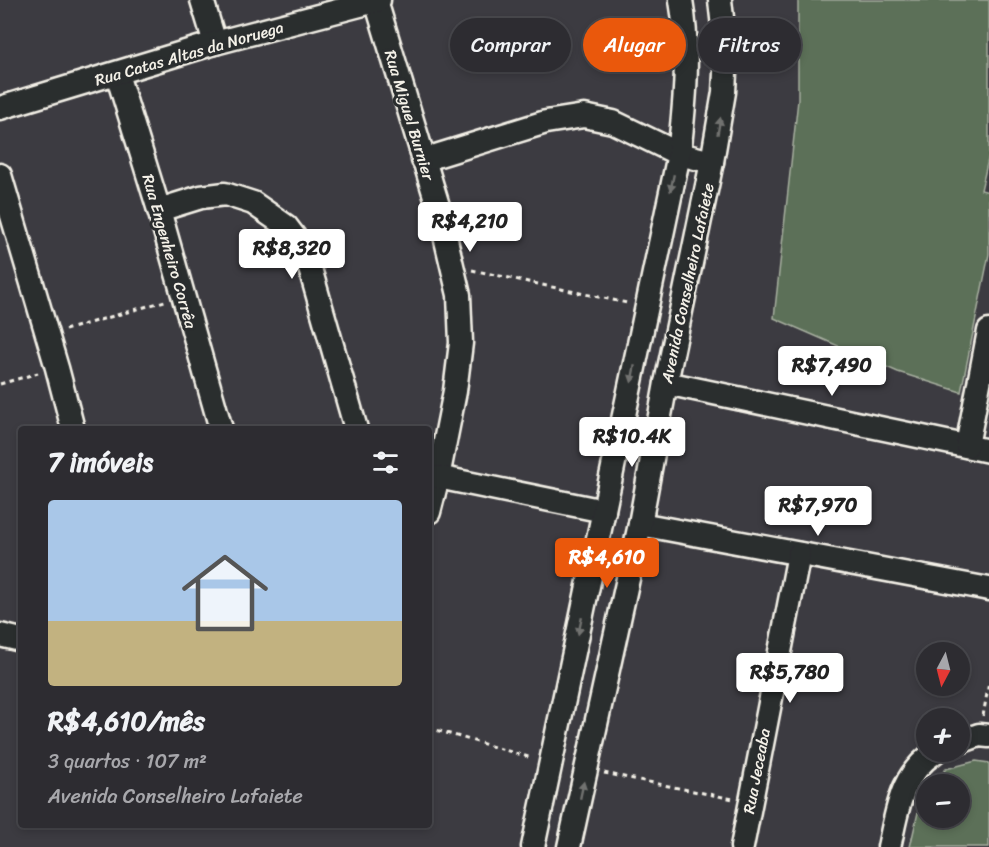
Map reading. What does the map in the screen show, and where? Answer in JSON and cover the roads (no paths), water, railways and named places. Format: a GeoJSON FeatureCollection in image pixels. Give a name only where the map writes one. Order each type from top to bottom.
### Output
{"type":"FeatureCollection","features":[{"type":"Feature","properties":{"kind":"street"},"geometry":{"type":"LineString","coordinates":[[202,0],[215,43]]}},
{"type":"Feature","properties":{"kind":"street","name":"Avenida Conselheiro Lafaiete"},"geometry":{"type":"LineString","coordinates":[[533,847],[679,154],[687,88],[687,45],[681,0]]}},
{"type":"Feature","properties":{"kind":"street","name":"Avenida Conselheiro Lafaiete"},"geometry":{"type":"LineString","coordinates":[[569,847],[640,524],[644,492],[712,162],[724,92],[726,54],[720,0]]}},
{"type":"Feature","properties":{"kind":"street","name":"Rua Catas Altas da Noruega"},"geometry":{"type":"LineString","coordinates":[[0,108],[215,43],[378,1]]}},
{"type":"Feature","properties":{"kind":"street","name":"Rua Miguel Burnier"},"geometry":{"type":"LineString","coordinates":[[378,1],[438,206],[459,295],[461,343],[455,391],[432,500]]}},
{"type":"Feature","properties":{"kind":"street","name":"Rua Engenheiro Corrêa"},"geometry":{"type":"LineString","coordinates":[[117,74],[184,295],[220,426]]}},
{"type":"Feature","properties":{"kind":"street"},"geometry":{"type":"LineString","coordinates":[[423,160],[546,122],[584,116],[613,122],[679,154],[712,162]]}},
{"type":"Feature","properties":{"kind":"street"},"geometry":{"type":"LineString","coordinates":[[0,175],[48,335],[72,426]]}},
{"type":"Feature","properties":{"kind":"street"},"geometry":{"type":"LineString","coordinates":[[159,210],[201,197],[225,194],[253,203],[286,226],[305,251],[355,426]]}},
{"type":"Feature","properties":{"kind":"street"},"geometry":{"type":"LineString","coordinates":[[967,446],[989,331]]}},
{"type":"Feature","properties":{"kind":"street"},"geometry":{"type":"LineString","coordinates":[[666,383],[989,452]]}},
{"type":"Feature","properties":{"kind":"street"},"geometry":{"type":"LineString","coordinates":[[438,477],[603,511]]}},
{"type":"Feature","properties":{"kind":"street"},"geometry":{"type":"LineString","coordinates":[[610,484],[644,492]]}},
{"type":"Feature","properties":{"kind":"street"},"geometry":{"type":"LineString","coordinates":[[640,524],[989,589]]}},
{"type":"Feature","properties":{"kind":"street","name":"Rua Jeceaba"},"geometry":{"type":"LineString","coordinates":[[742,847],[799,555]]}},
{"type":"Feature","properties":{"kind":"street"},"geometry":{"type":"LineString","coordinates":[[593,565],[629,572]]}},
{"type":"Feature","properties":{"kind":"street"},"geometry":{"type":"LineString","coordinates":[[0,635],[18,639]]}},
{"type":"Feature","properties":{"kind":"street"},"geometry":{"type":"LineString","coordinates":[[889,847],[902,791],[921,762]]}}]}
